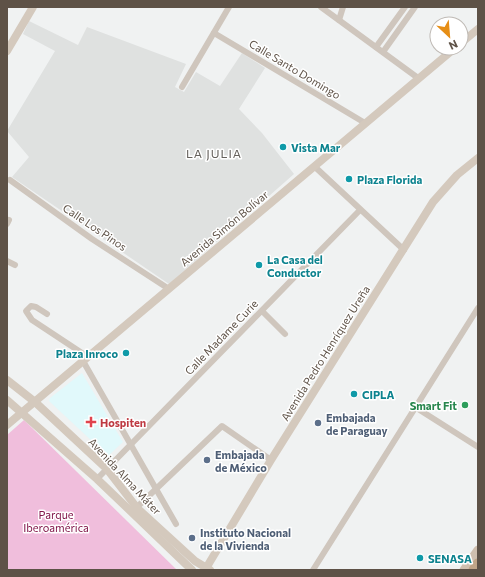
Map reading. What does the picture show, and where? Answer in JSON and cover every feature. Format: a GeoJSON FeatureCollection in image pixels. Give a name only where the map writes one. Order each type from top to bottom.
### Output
{"type":"FeatureCollection","features":[{"type":"Feature","properties":{"kind":"highway"},"geometry":{"type":"LineString","coordinates":[[474,570],[478,564]]}},
{"type":"Feature","properties":{"kind":"main road"},"geometry":{"type":"LineString","coordinates":[[7,51],[32,7]]}},
{"type":"Feature","properties":{"kind":"main road"},"geometry":{"type":"LineString","coordinates":[[469,36],[478,29]]}},
{"type":"Feature","properties":{"kind":"main road","name":"Avenida Simón Bolívar"},"geometry":{"type":"LineString","coordinates":[[7,425],[445,56]]}},
{"type":"Feature","properties":{"kind":"main road","name":"Avenida Pedro Henríquez Ureña"},"geometry":{"type":"LineString","coordinates":[[207,569],[271,460],[440,194],[457,175],[478,158]]}},
{"type":"Feature","properties":{"kind":"main road","name":"Avenida Alma Máter"},"geometry":{"type":"LineString","coordinates":[[7,380],[35,402],[107,469],[134,510],[192,570]]}},
{"type":"Feature","properties":{"kind":"main road","name":"Avenida Alma Máter"},"geometry":{"type":"LineString","coordinates":[[7,400],[23,412],[97,479],[195,561],[207,569]]}},
{"type":"Feature","properties":{"kind":"main road"},"geometry":{"type":"LineString","coordinates":[[464,570],[478,550]]}},
{"type":"Feature","properties":{"kind":"street"},"geometry":{"type":"LineString","coordinates":[[182,87],[230,7]]}},
{"type":"Feature","properties":{"kind":"street"},"geometry":{"type":"LineString","coordinates":[[321,7],[418,78]]}},
{"type":"Feature","properties":{"kind":"street"},"geometry":{"type":"LineString","coordinates":[[331,14],[334,7]]}},
{"type":"Feature","properties":{"kind":"street"},"geometry":{"type":"LineString","coordinates":[[339,20],[343,7]]}},
{"type":"Feature","properties":{"kind":"street"},"geometry":{"type":"LineString","coordinates":[[376,47],[405,7]]}},
{"type":"Feature","properties":{"kind":"street"},"geometry":{"type":"LineString","coordinates":[[383,52],[415,7]]}},
{"type":"Feature","properties":{"kind":"street","name":"Calle Santo Domingo"},"geometry":{"type":"LineString","coordinates":[[214,33],[365,123]]}},
{"type":"Feature","properties":{"kind":"street"},"geometry":{"type":"LineString","coordinates":[[314,166],[404,250]]}},
{"type":"Feature","properties":{"kind":"street","name":"Calle Los Pinos"},"geometry":{"type":"LineString","coordinates":[[10,180],[92,239],[169,289]]}},
{"type":"Feature","properties":{"kind":"street","name":"Calle Madame Curie"},"geometry":{"type":"LineString","coordinates":[[97,479],[360,210]]}},
{"type":"Feature","properties":{"kind":"street"},"geometry":{"type":"LineString","coordinates":[[7,261],[15,265]]}},
{"type":"Feature","properties":{"kind":"street"},"geometry":{"type":"LineString","coordinates":[[47,314],[36,307],[31,306],[26,311],[28,316],[86,359],[130,445],[176,524]]}},
{"type":"Feature","properties":{"kind":"street"},"geometry":{"type":"LineString","coordinates":[[313,570],[478,308]]}},
{"type":"Feature","properties":{"kind":"street"},"geometry":{"type":"LineString","coordinates":[[262,311],[285,334]]}},
{"type":"Feature","properties":{"kind":"street"},"geometry":{"type":"LineString","coordinates":[[415,408],[478,447]]}},
{"type":"Feature","properties":{"kind":"street"},"geometry":{"type":"LineString","coordinates":[[134,510],[222,426],[271,460]]}},
{"type":"Feature","properties":{"kind":"shaded area"},"geometry":{"type":"Polygon","coordinates":[[[29,21],[78,45],[87,27],[186,64],[175,87],[184,92],[196,72],[220,86],[242,53],[265,68],[239,109],[262,133],[294,174],[169,284],[12,177],[29,157],[7,131],[55,51],[23,34],[29,21]]]}},
{"type":"Feature","properties":{"kind":"shaded area","name":"Hospiten"},"geometry":{"type":"Polygon","coordinates":[[[82,373],[123,442],[108,456],[49,401],[50,398],[82,373]]]}},
{"type":"Feature","properties":{"kind":"green space","name":"Parque Iberoamérica"},"geometry":{"type":"Polygon","coordinates":[[[24,420],[177,570],[7,570],[7,435],[24,420]]]}},
{"type":"Feature","properties":{"kind":"place","name":"Vista Mar"},"geometry":{"type":"Point","coordinates":[283,147]}},
{"type":"Feature","properties":{"kind":"place","name":"Plaza Florida"},"geometry":{"type":"Point","coordinates":[349,179]}},
{"type":"Feature","properties":{"kind":"place","name":"La Casa del Conductor"},"geometry":{"type":"Point","coordinates":[259,265]}},
{"type":"Feature","properties":{"kind":"place","name":"Plaza Inroco"},"geometry":{"type":"Point","coordinates":[126,353]}},
{"type":"Feature","properties":{"kind":"place","name":"CIPLA"},"geometry":{"type":"Point","coordinates":[354,394]}},
{"type":"Feature","properties":{"kind":"place","name":"Smart Fit"},"geometry":{"type":"Point","coordinates":[465,405]}},
{"type":"Feature","properties":{"kind":"place","name":"Hospiten"},"geometry":{"type":"Point","coordinates":[91,422]}},
{"type":"Feature","properties":{"kind":"place","name":"Embajada de Paraguay"},"geometry":{"type":"Point","coordinates":[318,423]}},
{"type":"Feature","properties":{"kind":"place","name":"Embajada de México"},"geometry":{"type":"Point","coordinates":[207,460]}},
{"type":"Feature","properties":{"kind":"place","name":"Instituto Nacional de la Vivienda"},"geometry":{"type":"Point","coordinates":[192,538]}},
{"type":"Feature","properties":{"kind":"place","name":"SENASA"},"geometry":{"type":"Point","coordinates":[420,558]}},
{"type":"Feature","properties":{"kind":"district","name":"LA JULIA"},"geometry":{"type":"Point","coordinates":[214,153]}}]}
